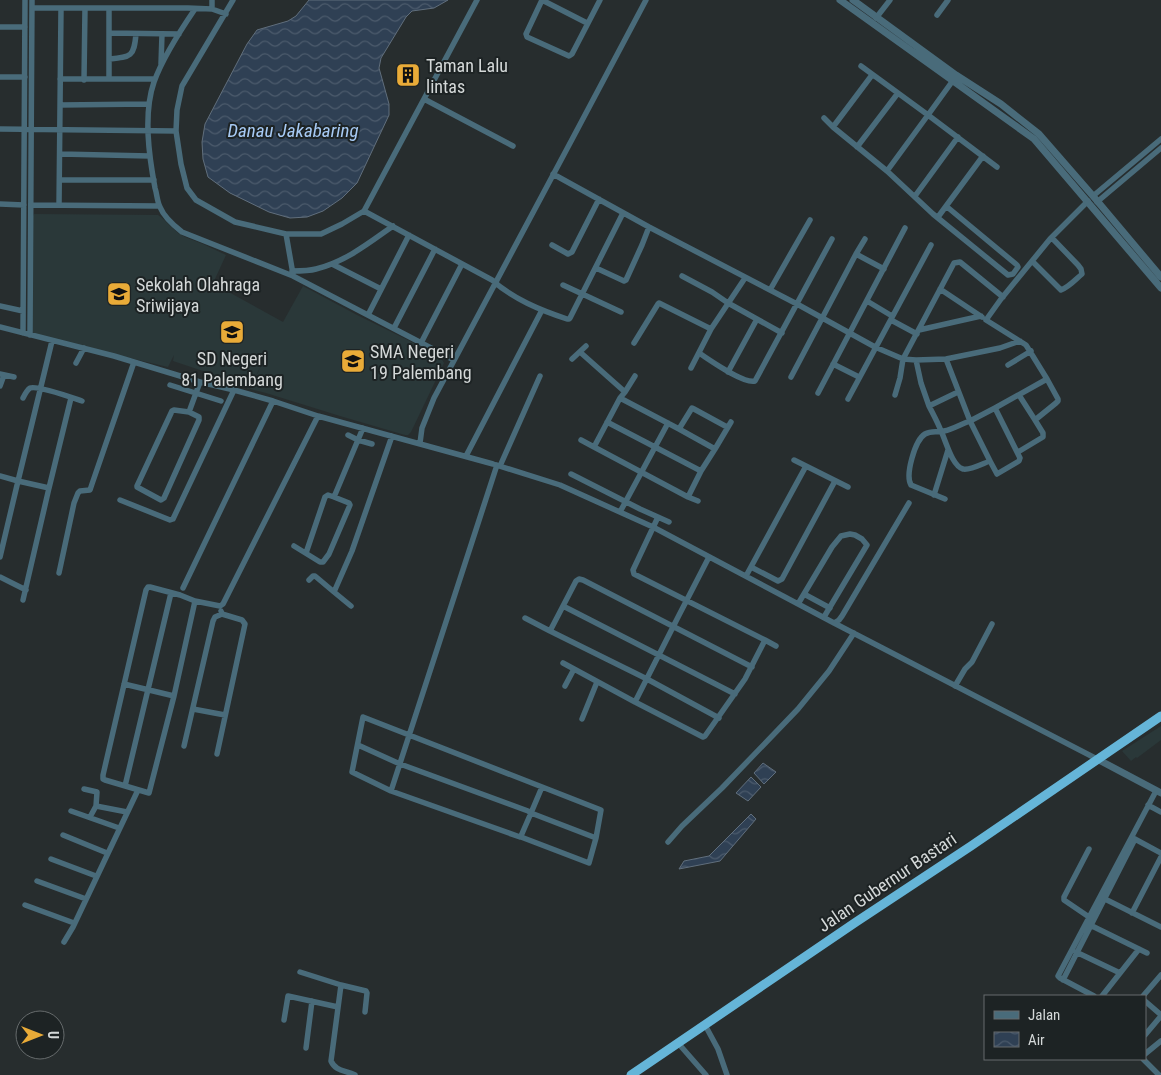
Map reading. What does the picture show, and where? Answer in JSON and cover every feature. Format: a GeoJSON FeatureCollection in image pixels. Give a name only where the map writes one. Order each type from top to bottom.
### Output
{"type":"FeatureCollection","features":[{"type":"Feature","properties":{"kind":"highway","name":"Jalan Gubernur Bastari"},"geometry":{"type":"LineString","coordinates":[[631,1075],[783,971],[1100,761],[1161,716]]}},
{"type":"Feature","properties":{"kind":"street"},"geometry":{"type":"LineString","coordinates":[[25,0],[25,77],[28,129]]}},
{"type":"Feature","properties":{"kind":"street"},"geometry":{"type":"LineString","coordinates":[[23,333],[32,0]]}},
{"type":"Feature","properties":{"kind":"street"},"geometry":{"type":"LineString","coordinates":[[164,0],[164,8]]}},
{"type":"Feature","properties":{"kind":"street"},"geometry":{"type":"LineString","coordinates":[[188,0],[191,8],[160,67],[155,79],[150,104],[148,130],[150,156],[159,206],[168,220],[182,232],[293,274],[454,360]]}},
{"type":"Feature","properties":{"kind":"street"},"geometry":{"type":"LineString","coordinates":[[212,0],[212,9]]}},
{"type":"Feature","properties":{"kind":"street"},"geometry":{"type":"LineString","coordinates":[[233,0],[182,86],[177,110],[176,130],[181,164],[187,188],[196,200],[235,222],[286,234],[320,234],[364,211],[477,0]]}},
{"type":"Feature","properties":{"kind":"street"},"geometry":{"type":"LineString","coordinates":[[587,23],[542,0],[526,34],[528,38],[571,55],[600,0]]}},
{"type":"Feature","properties":{"kind":"street"},"geometry":{"type":"LineString","coordinates":[[420,443],[422,428],[434,398],[646,0]]}},
{"type":"Feature","properties":{"kind":"street"},"geometry":{"type":"LineString","coordinates":[[840,0],[954,78]]}},
{"type":"Feature","properties":{"kind":"street"},"geometry":{"type":"LineString","coordinates":[[852,0],[1034,139],[1161,277]]}},
{"type":"Feature","properties":{"kind":"street"},"geometry":{"type":"LineString","coordinates":[[876,18],[890,0]]}},
{"type":"Feature","properties":{"kind":"street"},"geometry":{"type":"LineString","coordinates":[[937,15],[946,1]]}},
{"type":"Feature","properties":{"kind":"street"},"geometry":{"type":"LineString","coordinates":[[32,8],[191,8],[212,9],[226,14]]}},
{"type":"Feature","properties":{"kind":"street"},"geometry":{"type":"LineString","coordinates":[[84,80],[85,8]]}},
{"type":"Feature","properties":{"kind":"street"},"geometry":{"type":"LineString","coordinates":[[109,8],[109,80]]}},
{"type":"Feature","properties":{"kind":"street"},"geometry":{"type":"LineString","coordinates":[[59,205],[61,9]]}},
{"type":"Feature","properties":{"kind":"street"},"geometry":{"type":"LineString","coordinates":[[0,27],[25,28]]}},
{"type":"Feature","properties":{"kind":"street"},"geometry":{"type":"LineString","coordinates":[[109,34],[179,34]]}},
{"type":"Feature","properties":{"kind":"street"},"geometry":{"type":"LineString","coordinates":[[109,59],[128,57],[135,46],[136,34]]}},
{"type":"Feature","properties":{"kind":"street"},"geometry":{"type":"LineString","coordinates":[[160,67],[162,34]]}},
{"type":"Feature","properties":{"kind":"street"},"geometry":{"type":"LineString","coordinates":[[860,66],[997,167]]}},
{"type":"Feature","properties":{"kind":"street"},"geometry":{"type":"LineString","coordinates":[[833,127],[872,75]]}},
{"type":"Feature","properties":{"kind":"street"},"geometry":{"type":"LineString","coordinates":[[0,77],[25,77]]}},
{"type":"Feature","properties":{"kind":"street"},"geometry":{"type":"LineString","coordinates":[[887,171],[954,78]]}},
{"type":"Feature","properties":{"kind":"street"},"geometry":{"type":"LineString","coordinates":[[60,79],[155,79]]}},
{"type":"Feature","properties":{"kind":"street"},"geometry":{"type":"LineString","coordinates":[[857,147],[898,93]]}},
{"type":"Feature","properties":{"kind":"street"},"geometry":{"type":"LineString","coordinates":[[424,99],[513,146]]}},
{"type":"Feature","properties":{"kind":"street"},"geometry":{"type":"LineString","coordinates":[[60,105],[150,104]]}},
{"type":"Feature","properties":{"kind":"street"},"geometry":{"type":"LineString","coordinates":[[824,118],[949,227],[1008,275],[1014,274],[1018,267],[1017,265],[946,206]]}},
{"type":"Feature","properties":{"kind":"street"},"geometry":{"type":"LineString","coordinates":[[0,129],[176,130]]}},
{"type":"Feature","properties":{"kind":"street"},"geometry":{"type":"LineString","coordinates":[[915,196],[958,138]]}},
{"type":"Feature","properties":{"kind":"street"},"geometry":{"type":"LineString","coordinates":[[867,301],[892,318],[918,332],[984,318],[1052,238],[1161,139]]}},
{"type":"Feature","properties":{"kind":"street"},"geometry":{"type":"LineString","coordinates":[[1093,202],[1161,148]]}},
{"type":"Feature","properties":{"kind":"street"},"geometry":{"type":"LineString","coordinates":[[60,154],[150,156]]}},
{"type":"Feature","properties":{"kind":"street"},"geometry":{"type":"LineString","coordinates":[[938,217],[983,156]]}},
{"type":"Feature","properties":{"kind":"street"},"geometry":{"type":"LineString","coordinates":[[553,174],[648,227],[797,304],[875,347],[903,359],[946,359],[1000,348],[1020,341]]}},
{"type":"Feature","properties":{"kind":"street"},"geometry":{"type":"LineString","coordinates":[[60,180],[154,180]]}},
{"type":"Feature","properties":{"kind":"street"},"geometry":{"type":"LineString","coordinates":[[552,244],[568,254],[572,252],[599,200]]}},
{"type":"Feature","properties":{"kind":"street"},"geometry":{"type":"LineString","coordinates":[[1093,202],[1161,288]]}},
{"type":"Feature","properties":{"kind":"street"},"geometry":{"type":"LineString","coordinates":[[0,204],[159,206]]}},
{"type":"Feature","properties":{"kind":"street"},"geometry":{"type":"LineString","coordinates":[[27,205],[30,335]]}},
{"type":"Feature","properties":{"kind":"street"},"geometry":{"type":"LineString","coordinates":[[364,211],[492,280],[500,288],[542,310],[567,319],[569,319],[596,268],[623,213]]}},
{"type":"Feature","properties":{"kind":"street"},"geometry":{"type":"LineString","coordinates":[[949,227],[957,216]]}},
{"type":"Feature","properties":{"kind":"street"},"geometry":{"type":"LineString","coordinates":[[770,290],[810,220]]}},
{"type":"Feature","properties":{"kind":"street"},"geometry":{"type":"LineString","coordinates":[[293,274],[332,264],[352,254],[393,226]]}},
{"type":"Feature","properties":{"kind":"street"},"geometry":{"type":"LineString","coordinates":[[596,268],[624,281],[626,280],[642,246],[648,227]]}},
{"type":"Feature","properties":{"kind":"street"},"geometry":{"type":"LineString","coordinates":[[818,393],[905,228]]}},
{"type":"Feature","properties":{"kind":"street"},"geometry":{"type":"LineString","coordinates":[[286,234],[293,274]]}},
{"type":"Feature","properties":{"kind":"street"},"geometry":{"type":"LineString","coordinates":[[368,315],[408,235]]}},
{"type":"Feature","properties":{"kind":"street"},"geometry":{"type":"LineString","coordinates":[[1032,261],[1059,290],[1063,290],[1082,274],[1078,265],[1052,238]]}},
{"type":"Feature","properties":{"kind":"street"},"geometry":{"type":"LineString","coordinates":[[699,353],[728,372],[751,382],[755,381],[832,239]]}},
{"type":"Feature","properties":{"kind":"street"},"geometry":{"type":"LineString","coordinates":[[791,377],[865,239]]}},
{"type":"Feature","properties":{"kind":"street"},"geometry":{"type":"LineString","coordinates":[[848,399],[931,244]]}},
{"type":"Feature","properties":{"kind":"street"},"geometry":{"type":"LineString","coordinates":[[394,328],[435,249]]}},
{"type":"Feature","properties":{"kind":"street"},"geometry":{"type":"LineString","coordinates":[[856,254],[884,269]]}},
{"type":"Feature","properties":{"kind":"street"},"geometry":{"type":"LineString","coordinates":[[895,395],[903,359],[954,264],[960,262],[1003,297]]}},
{"type":"Feature","properties":{"kind":"street"},"geometry":{"type":"LineString","coordinates":[[332,264],[381,289]]}},
{"type":"Feature","properties":{"kind":"street"},"geometry":{"type":"LineString","coordinates":[[421,342],[462,264]]}},
{"type":"Feature","properties":{"kind":"street"},"geometry":{"type":"LineString","coordinates":[[682,276],[782,333]]}},
{"type":"Feature","properties":{"kind":"street"},"geometry":{"type":"LineString","coordinates":[[690,368],[711,329],[746,278]]}},
{"type":"Feature","properties":{"kind":"street"},"geometry":{"type":"LineString","coordinates":[[563,285],[621,312]]}},
{"type":"Feature","properties":{"kind":"street"},"geometry":{"type":"LineString","coordinates":[[940,289],[1026,345],[1058,399],[1035,420]]}},
{"type":"Feature","properties":{"kind":"street"},"geometry":{"type":"LineString","coordinates":[[634,343],[659,303],[711,329]]}},
{"type":"Feature","properties":{"kind":"street"},"geometry":{"type":"LineString","coordinates":[[0,306],[23,311]]}},
{"type":"Feature","properties":{"kind":"street"},"geometry":{"type":"LineString","coordinates":[[466,456],[542,310]]}},
{"type":"Feature","properties":{"kind":"street"},"geometry":{"type":"LineString","coordinates":[[728,372],[757,319]]}},
{"type":"Feature","properties":{"kind":"street"},"geometry":{"type":"LineString","coordinates":[[0,327],[84,348],[548,480],[635,518],[1158,792],[1148,805],[1075,952],[1058,976],[1092,995]]}},
{"type":"Feature","properties":{"kind":"street"},"geometry":{"type":"LineString","coordinates":[[0,557],[52,341]]}},
{"type":"Feature","properties":{"kind":"street"},"geometry":{"type":"LineString","coordinates":[[572,359],[586,346]]}},
{"type":"Feature","properties":{"kind":"street"},"geometry":{"type":"LineString","coordinates":[[76,363],[84,348]]}},
{"type":"Feature","properties":{"kind":"street"},"geometry":{"type":"LineString","coordinates":[[580,352],[625,392]]}},
{"type":"Feature","properties":{"kind":"street"},"geometry":{"type":"LineString","coordinates":[[1008,365],[1031,352]]}},
{"type":"Feature","properties":{"kind":"street"},"geometry":{"type":"LineString","coordinates":[[946,359],[970,421],[996,474],[998,474],[1019,461],[1020,458],[995,408]]}},
{"type":"Feature","properties":{"kind":"street"},"geometry":{"type":"LineString","coordinates":[[916,360],[921,383],[948,450],[957,465],[962,469],[967,469],[990,461]]}},
{"type":"Feature","properties":{"kind":"street"},"geometry":{"type":"LineString","coordinates":[[59,573],[78,493],[90,490],[134,362]]}},
{"type":"Feature","properties":{"kind":"street"},"geometry":{"type":"LineString","coordinates":[[834,364],[859,377]]}},
{"type":"Feature","properties":{"kind":"street"},"geometry":{"type":"LineString","coordinates":[[0,386],[2,374],[14,378]]}},
{"type":"Feature","properties":{"kind":"street"},"geometry":{"type":"LineString","coordinates":[[392,790],[498,466],[540,376]]}},
{"type":"Feature","properties":{"kind":"street"},"geometry":{"type":"LineString","coordinates":[[594,447],[620,398],[635,376]]}},
{"type":"Feature","properties":{"kind":"street"},"geometry":{"type":"LineString","coordinates":[[945,499],[911,485],[908,480],[910,466],[922,436],[934,431],[942,432],[970,421],[1047,379]]}},
{"type":"Feature","properties":{"kind":"street"},"geometry":{"type":"LineString","coordinates":[[189,412],[200,382]]}},
{"type":"Feature","properties":{"kind":"street"},"geometry":{"type":"LineString","coordinates":[[170,385],[221,401]]}},
{"type":"Feature","properties":{"kind":"street"},"geometry":{"type":"LineString","coordinates":[[23,398],[28,390],[34,387],[67,395],[82,401]]}},
{"type":"Feature","properties":{"kind":"street"},"geometry":{"type":"LineString","coordinates":[[120,500],[173,520],[234,390]]}},
{"type":"Feature","properties":{"kind":"street"},"geometry":{"type":"LineString","coordinates":[[930,406],[958,392]]}},
{"type":"Feature","properties":{"kind":"street"},"geometry":{"type":"LineString","coordinates":[[1018,452],[1043,437],[1043,433],[1019,395]]}},
{"type":"Feature","properties":{"kind":"street"},"geometry":{"type":"LineString","coordinates":[[23,600],[71,398]]}},
{"type":"Feature","properties":{"kind":"street"},"geometry":{"type":"LineString","coordinates":[[620,398],[715,449]]}},
{"type":"Feature","properties":{"kind":"street"},"geometry":{"type":"LineString","coordinates":[[183,588],[273,401]]}},
{"type":"Feature","properties":{"kind":"street"},"geometry":{"type":"LineString","coordinates":[[679,429],[692,408],[729,424],[688,497]]}},
{"type":"Feature","properties":{"kind":"street"},"geometry":{"type":"LineString","coordinates":[[172,411],[189,412],[199,417],[199,420],[164,498],[161,500],[137,486],[172,411]]}},
{"type":"Feature","properties":{"kind":"street"},"geometry":{"type":"LineString","coordinates":[[220,606],[223,604],[318,416]]}},
{"type":"Feature","properties":{"kind":"street"},"geometry":{"type":"LineString","coordinates":[[607,422],[701,471]]}},
{"type":"Feature","properties":{"kind":"street"},"geometry":{"type":"LineString","coordinates":[[620,512],[668,423]]}},
{"type":"Feature","properties":{"kind":"street"},"geometry":{"type":"LineString","coordinates":[[334,497],[363,428]]}},
{"type":"Feature","properties":{"kind":"street"},"geometry":{"type":"LineString","coordinates":[[348,435],[372,444]]}},
{"type":"Feature","properties":{"kind":"street"},"geometry":{"type":"LineString","coordinates":[[334,592],[352,551],[392,436]]}},
{"type":"Feature","properties":{"kind":"street"},"geometry":{"type":"LineString","coordinates":[[582,440],[698,501]]}},
{"type":"Feature","properties":{"kind":"street"},"geometry":{"type":"LineString","coordinates":[[934,495],[948,450]]}},
{"type":"Feature","properties":{"kind":"street"},"geometry":{"type":"LineString","coordinates":[[794,460],[848,487]]}},
{"type":"Feature","properties":{"kind":"street"},"geometry":{"type":"LineString","coordinates":[[746,576],[806,466]]}},
{"type":"Feature","properties":{"kind":"street"},"geometry":{"type":"LineString","coordinates":[[571,474],[670,522]]}},
{"type":"Feature","properties":{"kind":"street"},"geometry":{"type":"LineString","coordinates":[[0,476],[49,488]]}},
{"type":"Feature","properties":{"kind":"street"},"geometry":{"type":"LineString","coordinates":[[751,567],[778,581],[782,580],[835,481]]}},
{"type":"Feature","properties":{"kind":"street"},"geometry":{"type":"LineString","coordinates":[[294,546],[306,553],[322,562],[329,554],[350,505],[349,502],[328,495],[325,497],[306,553]]}},
{"type":"Feature","properties":{"kind":"street"},"geometry":{"type":"LineString","coordinates":[[834,623],[842,616],[910,503]]}},
{"type":"Feature","properties":{"kind":"street"},"geometry":{"type":"LineString","coordinates":[[635,518],[640,509]]}},
{"type":"Feature","properties":{"kind":"street"},"geometry":{"type":"LineString","coordinates":[[658,517],[632,570],[633,572],[776,646]]}},
{"type":"Feature","properties":{"kind":"street"},"geometry":{"type":"LineString","coordinates":[[798,604],[832,547],[841,536],[850,534],[862,538],[867,544],[824,617]]}},
{"type":"Feature","properties":{"kind":"street"},"geometry":{"type":"LineString","coordinates":[[635,702],[709,557]]}},
{"type":"Feature","properties":{"kind":"street"},"geometry":{"type":"LineString","coordinates":[[309,580],[315,576],[351,606]]}},
{"type":"Feature","properties":{"kind":"street"},"geometry":{"type":"LineString","coordinates":[[0,577],[26,590]]}},
{"type":"Feature","properties":{"kind":"street"},"geometry":{"type":"LineString","coordinates":[[550,631],[576,581],[579,579],[752,667]]}},
{"type":"Feature","properties":{"kind":"street"},"geometry":{"type":"LineString","coordinates":[[195,601],[174,696],[149,793],[105,780],[103,778],[146,590],[150,587],[195,601],[220,606]]}},
{"type":"Feature","properties":{"kind":"street"},"geometry":{"type":"LineString","coordinates":[[125,786],[171,593]]}},
{"type":"Feature","properties":{"kind":"street"},"geometry":{"type":"LineString","coordinates":[[804,594],[830,608]]}},
{"type":"Feature","properties":{"kind":"street"},"geometry":{"type":"LineString","coordinates":[[220,606],[222,614]]}},
{"type":"Feature","properties":{"kind":"street"},"geometry":{"type":"LineString","coordinates":[[563,606],[735,694]]}},
{"type":"Feature","properties":{"kind":"street"},"geometry":{"type":"LineString","coordinates":[[184,746],[213,621],[222,614],[242,620],[245,624],[217,754]]}},
{"type":"Feature","properties":{"kind":"street"},"geometry":{"type":"LineString","coordinates":[[525,618],[719,718]]}},
{"type":"Feature","properties":{"kind":"street"},"geometry":{"type":"LineString","coordinates":[[955,686],[965,669],[972,662],[992,624]]}},
{"type":"Feature","properties":{"kind":"street"},"geometry":{"type":"LineString","coordinates":[[668,842],[798,709],[829,671],[854,633]]}},
{"type":"Feature","properties":{"kind":"street"},"geometry":{"type":"LineString","coordinates":[[563,662],[597,682],[703,737],[719,718],[745,679],[766,640]]}},
{"type":"Feature","properties":{"kind":"street"},"geometry":{"type":"LineString","coordinates":[[565,686],[574,668]]}},
{"type":"Feature","properties":{"kind":"street"},"geometry":{"type":"LineString","coordinates":[[582,719],[597,682]]}},
{"type":"Feature","properties":{"kind":"street"},"geometry":{"type":"LineString","coordinates":[[124,684],[174,696]]}},
{"type":"Feature","properties":{"kind":"street"},"geometry":{"type":"LineString","coordinates":[[193,709],[225,715]]}},
{"type":"Feature","properties":{"kind":"street"},"geometry":{"type":"LineString","coordinates":[[363,717],[601,810],[589,863],[392,790],[352,772],[358,745],[363,717]]}},
{"type":"Feature","properties":{"kind":"street"},"geometry":{"type":"LineString","coordinates":[[358,745],[400,764],[528,810],[531,813],[596,838]]}},
{"type":"Feature","properties":{"kind":"street"},"geometry":{"type":"LineString","coordinates":[[521,837],[542,787]]}},
{"type":"Feature","properties":{"kind":"street"},"geometry":{"type":"LineString","coordinates":[[84,789],[97,792],[96,806],[90,818]]}},
{"type":"Feature","properties":{"kind":"street"},"geometry":{"type":"LineString","coordinates":[[64,942],[138,790]]}},
{"type":"Feature","properties":{"kind":"street"},"geometry":{"type":"LineString","coordinates":[[1148,805],[1161,812]]}},
{"type":"Feature","properties":{"kind":"street"},"geometry":{"type":"LineString","coordinates":[[96,806],[127,812]]}},
{"type":"Feature","properties":{"kind":"street"},"geometry":{"type":"LineString","coordinates":[[71,810],[120,828]]}},
{"type":"Feature","properties":{"kind":"street"},"geometry":{"type":"LineString","coordinates":[[63,835],[108,853]]}},
{"type":"Feature","properties":{"kind":"street"},"geometry":{"type":"LineString","coordinates":[[1133,838],[1161,853]]}},
{"type":"Feature","properties":{"kind":"street"},"geometry":{"type":"LineString","coordinates":[[1089,849],[1064,900],[1089,917]]}},
{"type":"Feature","properties":{"kind":"street"},"geometry":{"type":"LineString","coordinates":[[1132,913],[1161,857]]}},
{"type":"Feature","properties":{"kind":"street"},"geometry":{"type":"LineString","coordinates":[[51,859],[96,876]]}},
{"type":"Feature","properties":{"kind":"street"},"geometry":{"type":"LineString","coordinates":[[37,880],[86,899]]}},
{"type":"Feature","properties":{"kind":"street"},"geometry":{"type":"LineString","coordinates":[[1102,898],[1161,927]]}},
{"type":"Feature","properties":{"kind":"street"},"geometry":{"type":"LineString","coordinates":[[1088,925],[1089,917],[1102,898]]}},
{"type":"Feature","properties":{"kind":"street"},"geometry":{"type":"LineString","coordinates":[[25,905],[74,924]]}},
{"type":"Feature","properties":{"kind":"street"},"geometry":{"type":"LineString","coordinates":[[1088,925],[1147,953]]}},
{"type":"Feature","properties":{"kind":"street"},"geometry":{"type":"LineString","coordinates":[[1103,995],[1139,949]]}},
{"type":"Feature","properties":{"kind":"street"},"geometry":{"type":"LineString","coordinates":[[1075,952],[1120,974]]}},
{"type":"Feature","properties":{"kind":"street"},"geometry":{"type":"LineString","coordinates":[[300,972],[366,991],[365,1012]]}},
{"type":"Feature","properties":{"kind":"street"},"geometry":{"type":"LineString","coordinates":[[1144,995],[1161,975]]}},
{"type":"Feature","properties":{"kind":"street"},"geometry":{"type":"LineString","coordinates":[[341,985],[331,1061],[342,1071],[355,1075]]}},
{"type":"Feature","properties":{"kind":"street"},"geometry":{"type":"LineString","coordinates":[[284,1020],[287,996],[338,1007]]}},
{"type":"Feature","properties":{"kind":"street"},"geometry":{"type":"LineString","coordinates":[[306,1048],[312,1001]]}},
{"type":"Feature","properties":{"kind":"street"},"geometry":{"type":"LineString","coordinates":[[1146,1002],[1161,1015],[1146,1034]]}},
{"type":"Feature","properties":{"kind":"street"},"geometry":{"type":"LineString","coordinates":[[706,1025],[718,1049],[727,1075]]}},
{"type":"Feature","properties":{"kind":"street"},"geometry":{"type":"LineString","coordinates":[[1146,1053],[1161,1042]]}},
{"type":"Feature","properties":{"kind":"street"},"geometry":{"type":"LineString","coordinates":[[678,1044],[706,1075]]}},
{"type":"Feature","properties":{"kind":"street"},"geometry":{"type":"LineString","coordinates":[[1144,1060],[1159,1075]]}},
{"type":"Feature","properties":{"kind":"shaded area"},"geometry":{"type":"Polygon","coordinates":[[[34,214],[158,215],[178,233],[226,255],[215,279],[226,282],[225,290],[283,322],[303,286],[416,344],[441,358],[444,363],[411,432],[405,435],[250,389],[264,360],[249,389],[173,361],[174,355],[168,367],[53,340],[33,333],[34,214]]]}},
{"type":"Feature","properties":{"kind":"shaded area"},"geometry":{"type":"Polygon","coordinates":[[[1161,726],[1161,740],[1137,758],[1131,761],[1122,751],[1161,726]]]}},
{"type":"Feature","properties":{"kind":"water","name":"Danau Jakabaring"},"geometry":{"type":"Polygon","coordinates":[[[309,0],[448,0],[434,8],[412,11],[406,17],[381,58],[379,68],[389,104],[389,115],[357,183],[342,198],[323,211],[307,217],[290,218],[269,212],[230,193],[208,177],[203,159],[202,142],[205,124],[247,44],[257,30],[288,21],[296,16],[309,0]]]}},
{"type":"Feature","properties":{"kind":"water"},"geometry":{"type":"Polygon","coordinates":[[[763,763],[776,772],[764,784],[754,773],[763,763]]]}},
{"type":"Feature","properties":{"kind":"water"},"geometry":{"type":"Polygon","coordinates":[[[751,777],[761,787],[748,801],[736,793],[751,777]]]}},
{"type":"Feature","properties":{"kind":"water"},"geometry":{"type":"Polygon","coordinates":[[[751,814],[756,819],[720,861],[679,869],[684,861],[709,856],[751,814]]]}},
{"type":"Feature","properties":{"kind":"place","name":"Taman Lalu lintas"},"geometry":{"type":"Point","coordinates":[408,75]}},
{"type":"Feature","properties":{"kind":"place","name":"Sekolah Olahraga Sriwijaya"},"geometry":{"type":"Point","coordinates":[119,294]}},
{"type":"Feature","properties":{"kind":"place","name":"SD Negeri 81 Palembang"},"geometry":{"type":"Point","coordinates":[232,332]}},
{"type":"Feature","properties":{"kind":"place","name":"SMA Negeri 19 Palembang"},"geometry":{"type":"Point","coordinates":[353,361]}}]}
